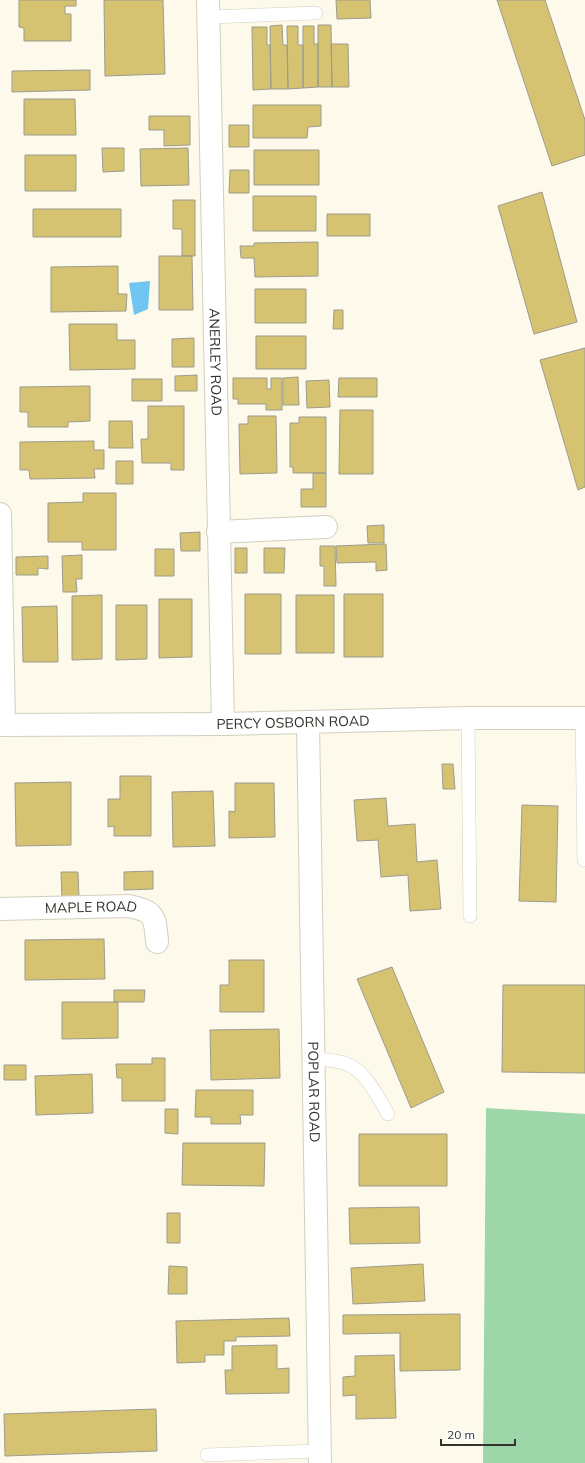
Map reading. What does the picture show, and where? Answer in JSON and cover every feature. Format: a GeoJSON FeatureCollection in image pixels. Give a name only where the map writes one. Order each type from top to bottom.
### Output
{"type":"FeatureCollection","features":[{"type":"Feature","properties":{"kind":"street","name":"ANERLEY ROAD"},"geometry":{"type":"LineString","coordinates":[[208,9],[222,724]]}},
{"type":"Feature","properties":{"kind":"street"},"geometry":{"type":"LineString","coordinates":[[0,514],[2,725]]}},
{"type":"Feature","properties":{"kind":"street"},"geometry":{"type":"LineString","coordinates":[[218,532],[326,527]]}},
{"type":"Feature","properties":{"kind":"street","name":"PERCY OSBORN ROAD"},"geometry":{"type":"LineString","coordinates":[[2,725],[222,724],[468,718],[584,718]]}},
{"type":"Feature","properties":{"kind":"street","name":"POPLAR ROAD"},"geometry":{"type":"LineString","coordinates":[[308,722],[320,1457]]}},
{"type":"Feature","properties":{"kind":"street","name":"MAPLE ROAD"},"geometry":{"type":"LineString","coordinates":[[0,909],[128,906],[140,908],[150,913],[154,921],[157,942]]}},
{"type":"Feature","properties":{"kind":"lane"},"geometry":{"type":"LineString","coordinates":[[208,9],[316,13]]}},
{"type":"Feature","properties":{"kind":"lane"},"geometry":{"type":"LineString","coordinates":[[468,718],[470,916]]}},
{"type":"Feature","properties":{"kind":"lane"},"geometry":{"type":"LineString","coordinates":[[584,718],[584,860]]}},
{"type":"Feature","properties":{"kind":"lane"},"geometry":{"type":"LineString","coordinates":[[313,1058],[344,1063],[357,1069],[374,1090],[388,1114]]}},
{"type":"Feature","properties":{"kind":"lane"},"geometry":{"type":"LineString","coordinates":[[207,1455],[320,1457]]}},
{"type":"Feature","properties":{"kind":"green space"},"geometry":{"type":"Polygon","coordinates":[[[486,1108],[585,1114],[585,1463],[483,1463],[486,1108]]]}},
{"type":"Feature","properties":{"kind":"water"},"geometry":{"type":"Polygon","coordinates":[[[150,281],[148,309],[134,315],[129,283],[150,281]]]}},
{"type":"Feature","properties":{"kind":"building"},"geometry":{"type":"Polygon","coordinates":[[[19,0],[76,0],[76,6],[65,6],[65,14],[71,14],[71,41],[24,41],[24,28],[19,27],[19,0]]]}},
{"type":"Feature","properties":{"kind":"building"},"geometry":{"type":"Polygon","coordinates":[[[104,0],[163,0],[165,74],[105,76],[104,0]]]}},
{"type":"Feature","properties":{"kind":"building"},"geometry":{"type":"Polygon","coordinates":[[[336,0],[370,0],[371,18],[337,19],[336,0]]]}},
{"type":"Feature","properties":{"kind":"building"},"geometry":{"type":"Polygon","coordinates":[[[497,0],[545,0],[585,120],[585,155],[552,166],[497,0]]]}},
{"type":"Feature","properties":{"kind":"building"},"geometry":{"type":"Polygon","coordinates":[[[282,25],[283,45],[287,45],[288,89],[271,89],[270,26],[282,25]]]}},
{"type":"Feature","properties":{"kind":"building"},"geometry":{"type":"Polygon","coordinates":[[[318,25],[331,25],[332,87],[318,87],[318,25]]]}},
{"type":"Feature","properties":{"kind":"building"},"geometry":{"type":"Polygon","coordinates":[[[287,26],[298,26],[298,45],[303,45],[303,88],[288,89],[287,26]]]}},
{"type":"Feature","properties":{"kind":"building"},"geometry":{"type":"Polygon","coordinates":[[[303,26],[314,26],[314,44],[318,44],[318,87],[303,88],[303,26]]]}},
{"type":"Feature","properties":{"kind":"building"},"geometry":{"type":"Polygon","coordinates":[[[252,27],[267,27],[267,45],[270,45],[271,89],[253,90],[252,27]]]}},
{"type":"Feature","properties":{"kind":"building"},"geometry":{"type":"Polygon","coordinates":[[[331,44],[348,44],[349,87],[332,87],[331,44]]]}},
{"type":"Feature","properties":{"kind":"building"},"geometry":{"type":"Polygon","coordinates":[[[90,70],[90,90],[12,92],[12,71],[90,70]]]}},
{"type":"Feature","properties":{"kind":"building"},"geometry":{"type":"Polygon","coordinates":[[[24,99],[75,99],[76,135],[24,135],[24,99]]]}},
{"type":"Feature","properties":{"kind":"building"},"geometry":{"type":"Polygon","coordinates":[[[253,105],[321,105],[321,126],[308,127],[307,138],[253,138],[253,105]]]}},
{"type":"Feature","properties":{"kind":"building"},"geometry":{"type":"Polygon","coordinates":[[[149,116],[190,116],[190,145],[164,146],[164,130],[149,130],[149,116]]]}},
{"type":"Feature","properties":{"kind":"building"},"geometry":{"type":"Polygon","coordinates":[[[229,125],[249,125],[249,147],[229,147],[229,125]]]}},
{"type":"Feature","properties":{"kind":"building"},"geometry":{"type":"Polygon","coordinates":[[[102,148],[124,148],[124,171],[103,172],[102,148]]]}},
{"type":"Feature","properties":{"kind":"building"},"geometry":{"type":"Polygon","coordinates":[[[188,148],[189,185],[141,186],[140,149],[188,148]]]}},
{"type":"Feature","properties":{"kind":"building"},"geometry":{"type":"Polygon","coordinates":[[[254,150],[319,150],[319,185],[254,185],[254,150]]]}},
{"type":"Feature","properties":{"kind":"building"},"geometry":{"type":"Polygon","coordinates":[[[25,155],[76,155],[76,191],[25,191],[25,155]]]}},
{"type":"Feature","properties":{"kind":"building"},"geometry":{"type":"Polygon","coordinates":[[[230,170],[249,170],[249,193],[229,193],[230,170]]]}},
{"type":"Feature","properties":{"kind":"building"},"geometry":{"type":"Polygon","coordinates":[[[542,192],[577,322],[534,334],[498,206],[542,192]]]}},
{"type":"Feature","properties":{"kind":"building"},"geometry":{"type":"Polygon","coordinates":[[[253,196],[316,196],[316,231],[253,231],[253,196]]]}},
{"type":"Feature","properties":{"kind":"building"},"geometry":{"type":"Polygon","coordinates":[[[173,200],[195,200],[195,256],[182,256],[182,229],[173,229],[173,200]]]}},
{"type":"Feature","properties":{"kind":"building"},"geometry":{"type":"Polygon","coordinates":[[[33,209],[121,209],[121,237],[33,237],[33,209]]]}},
{"type":"Feature","properties":{"kind":"building"},"geometry":{"type":"Polygon","coordinates":[[[327,214],[370,214],[370,236],[327,236],[327,214]]]}},
{"type":"Feature","properties":{"kind":"building"},"geometry":{"type":"Polygon","coordinates":[[[318,242],[318,276],[255,277],[254,258],[241,258],[240,246],[254,246],[254,243],[318,242]]]}},
{"type":"Feature","properties":{"kind":"building"},"geometry":{"type":"Polygon","coordinates":[[[159,256],[192,256],[193,310],[159,310],[159,256]]]}},
{"type":"Feature","properties":{"kind":"building"},"geometry":{"type":"Polygon","coordinates":[[[118,266],[118,294],[127,294],[126,311],[51,312],[51,267],[118,266]]]}},
{"type":"Feature","properties":{"kind":"building"},"geometry":{"type":"Polygon","coordinates":[[[255,289],[306,289],[306,323],[255,323],[255,289]]]}},
{"type":"Feature","properties":{"kind":"building"},"geometry":{"type":"Polygon","coordinates":[[[334,310],[343,310],[343,329],[333,329],[334,310]]]}},
{"type":"Feature","properties":{"kind":"building"},"geometry":{"type":"Polygon","coordinates":[[[69,324],[117,324],[117,340],[135,340],[135,369],[70,370],[69,324]]]}},
{"type":"Feature","properties":{"kind":"building"},"geometry":{"type":"Polygon","coordinates":[[[256,336],[306,336],[306,369],[256,369],[256,336]]]}},
{"type":"Feature","properties":{"kind":"building"},"geometry":{"type":"Polygon","coordinates":[[[194,338],[194,367],[172,367],[172,339],[194,338]]]}},
{"type":"Feature","properties":{"kind":"building"},"geometry":{"type":"Polygon","coordinates":[[[585,348],[585,487],[578,490],[540,360],[585,348]]]}},
{"type":"Feature","properties":{"kind":"building"},"geometry":{"type":"Polygon","coordinates":[[[197,375],[197,391],[175,391],[175,376],[197,375]]]}},
{"type":"Feature","properties":{"kind":"building"},"geometry":{"type":"Polygon","coordinates":[[[298,377],[299,405],[283,405],[283,378],[298,377]]]}},
{"type":"Feature","properties":{"kind":"building"},"geometry":{"type":"Polygon","coordinates":[[[233,378],[267,378],[267,389],[271,389],[271,378],[282,378],[282,410],[266,410],[266,404],[238,404],[238,399],[233,399],[233,378]]]}},
{"type":"Feature","properties":{"kind":"building"},"geometry":{"type":"Polygon","coordinates":[[[339,378],[377,378],[377,397],[338,397],[339,378]]]}},
{"type":"Feature","properties":{"kind":"building"},"geometry":{"type":"Polygon","coordinates":[[[132,379],[162,379],[162,401],[132,401],[132,379]]]}},
{"type":"Feature","properties":{"kind":"building"},"geometry":{"type":"Polygon","coordinates":[[[329,380],[330,407],[307,408],[306,381],[329,380]]]}},
{"type":"Feature","properties":{"kind":"building"},"geometry":{"type":"Polygon","coordinates":[[[90,386],[90,421],[68,422],[68,427],[28,427],[28,412],[20,412],[20,387],[90,386]]]}},
{"type":"Feature","properties":{"kind":"building"},"geometry":{"type":"Polygon","coordinates":[[[148,406],[184,406],[184,470],[171,470],[171,463],[142,463],[141,439],[148,439],[148,406]]]}},
{"type":"Feature","properties":{"kind":"building"},"geometry":{"type":"Polygon","coordinates":[[[340,410],[373,410],[373,474],[339,474],[340,410]]]}},
{"type":"Feature","properties":{"kind":"building"},"geometry":{"type":"Polygon","coordinates":[[[248,416],[276,416],[277,473],[240,474],[239,424],[248,424],[248,416]]]}},
{"type":"Feature","properties":{"kind":"building"},"geometry":{"type":"Polygon","coordinates":[[[299,417],[326,417],[326,473],[293,473],[293,467],[290,467],[290,423],[299,423],[299,417]]]}},
{"type":"Feature","properties":{"kind":"building"},"geometry":{"type":"Polygon","coordinates":[[[109,421],[132,421],[133,448],[109,448],[109,421]]]}},
{"type":"Feature","properties":{"kind":"building"},"geometry":{"type":"Polygon","coordinates":[[[94,441],[94,450],[104,450],[104,469],[94,469],[95,478],[30,479],[29,470],[20,470],[20,442],[94,441]]]}},
{"type":"Feature","properties":{"kind":"building"},"geometry":{"type":"Polygon","coordinates":[[[116,461],[133,461],[133,484],[116,484],[116,461]]]}},
{"type":"Feature","properties":{"kind":"building"},"geometry":{"type":"Polygon","coordinates":[[[313,473],[326,473],[326,507],[301,507],[301,489],[313,489],[313,473]]]}},
{"type":"Feature","properties":{"kind":"building"},"geometry":{"type":"Polygon","coordinates":[[[83,493],[116,493],[116,550],[82,550],[82,542],[48,542],[48,503],[83,502],[83,493]]]}},
{"type":"Feature","properties":{"kind":"building"},"geometry":{"type":"Polygon","coordinates":[[[384,525],[384,543],[368,543],[367,526],[384,525]]]}},
{"type":"Feature","properties":{"kind":"building"},"geometry":{"type":"Polygon","coordinates":[[[200,532],[200,551],[181,551],[180,533],[200,532]]]}},
{"type":"Feature","properties":{"kind":"building"},"geometry":{"type":"Polygon","coordinates":[[[386,544],[387,570],[376,571],[376,562],[337,563],[336,546],[386,544]]]}},
{"type":"Feature","properties":{"kind":"building"},"geometry":{"type":"Polygon","coordinates":[[[320,546],[335,546],[336,586],[324,586],[324,566],[320,566],[320,546]]]}},
{"type":"Feature","properties":{"kind":"building"},"geometry":{"type":"Polygon","coordinates":[[[235,548],[247,548],[247,573],[235,573],[235,548]]]}},
{"type":"Feature","properties":{"kind":"building"},"geometry":{"type":"Polygon","coordinates":[[[264,548],[285,548],[284,573],[264,573],[264,548]]]}},
{"type":"Feature","properties":{"kind":"building"},"geometry":{"type":"Polygon","coordinates":[[[155,549],[174,549],[174,576],[155,576],[155,549]]]}},
{"type":"Feature","properties":{"kind":"building"},"geometry":{"type":"Polygon","coordinates":[[[82,555],[82,579],[76,579],[77,592],[63,592],[62,556],[82,555]]]}},
{"type":"Feature","properties":{"kind":"building"},"geometry":{"type":"Polygon","coordinates":[[[48,556],[48,569],[38,568],[38,575],[16,575],[16,557],[48,556]]]}},
{"type":"Feature","properties":{"kind":"building"},"geometry":{"type":"Polygon","coordinates":[[[245,594],[281,594],[281,654],[245,654],[245,594]]]}},
{"type":"Feature","properties":{"kind":"building"},"geometry":{"type":"Polygon","coordinates":[[[344,594],[383,594],[383,657],[344,657],[344,594]]]}},
{"type":"Feature","properties":{"kind":"building"},"geometry":{"type":"Polygon","coordinates":[[[102,595],[102,659],[72,660],[72,596],[102,595]]]}},
{"type":"Feature","properties":{"kind":"building"},"geometry":{"type":"Polygon","coordinates":[[[296,595],[334,595],[334,653],[296,653],[296,595]]]}},
{"type":"Feature","properties":{"kind":"building"},"geometry":{"type":"Polygon","coordinates":[[[159,599],[192,599],[192,657],[159,658],[159,599]]]}},
{"type":"Feature","properties":{"kind":"building"},"geometry":{"type":"Polygon","coordinates":[[[116,605],[147,605],[147,659],[116,660],[116,605]]]}},
{"type":"Feature","properties":{"kind":"building"},"geometry":{"type":"Polygon","coordinates":[[[57,606],[58,662],[23,662],[22,607],[57,606]]]}},
{"type":"Feature","properties":{"kind":"building"},"geometry":{"type":"Polygon","coordinates":[[[442,764],[453,764],[455,789],[443,789],[442,764]]]}},
{"type":"Feature","properties":{"kind":"building"},"geometry":{"type":"Polygon","coordinates":[[[120,776],[151,776],[151,836],[114,836],[114,826],[108,827],[108,799],[120,799],[120,776]]]}},
{"type":"Feature","properties":{"kind":"building"},"geometry":{"type":"Polygon","coordinates":[[[71,782],[71,845],[16,846],[15,783],[71,782]]]}},
{"type":"Feature","properties":{"kind":"building"},"geometry":{"type":"Polygon","coordinates":[[[235,783],[274,783],[275,837],[229,838],[229,811],[235,812],[235,783]]]}},
{"type":"Feature","properties":{"kind":"building"},"geometry":{"type":"Polygon","coordinates":[[[213,791],[215,846],[173,847],[172,792],[213,791]]]}},
{"type":"Feature","properties":{"kind":"building"},"geometry":{"type":"Polygon","coordinates":[[[386,798],[388,826],[415,824],[417,862],[437,860],[441,909],[410,911],[408,875],[381,877],[378,840],[357,841],[354,800],[386,798]]]}},
{"type":"Feature","properties":{"kind":"building"},"geometry":{"type":"Polygon","coordinates":[[[522,805],[558,806],[556,902],[519,901],[522,805]]]}},
{"type":"Feature","properties":{"kind":"building"},"geometry":{"type":"Polygon","coordinates":[[[153,871],[153,889],[124,890],[124,872],[153,871]]]}},
{"type":"Feature","properties":{"kind":"building"},"geometry":{"type":"Polygon","coordinates":[[[61,872],[78,872],[79,898],[62,899],[61,872]]]}},
{"type":"Feature","properties":{"kind":"building"},"geometry":{"type":"Polygon","coordinates":[[[104,939],[105,979],[25,980],[25,940],[104,939]]]}},
{"type":"Feature","properties":{"kind":"building"},"geometry":{"type":"Polygon","coordinates":[[[229,960],[264,960],[264,1012],[220,1012],[220,985],[229,985],[229,960]]]}},
{"type":"Feature","properties":{"kind":"building"},"geometry":{"type":"Polygon","coordinates":[[[392,967],[444,1092],[411,1108],[357,979],[392,967]]]}},
{"type":"Feature","properties":{"kind":"building"},"geometry":{"type":"Polygon","coordinates":[[[503,985],[585,985],[585,1073],[502,1072],[503,985]]]}},
{"type":"Feature","properties":{"kind":"building"},"geometry":{"type":"Polygon","coordinates":[[[114,990],[145,990],[144,1002],[114,1002],[114,990]]]}},
{"type":"Feature","properties":{"kind":"building"},"geometry":{"type":"Polygon","coordinates":[[[62,1002],[118,1002],[118,1038],[62,1039],[62,1002]]]}},
{"type":"Feature","properties":{"kind":"building"},"geometry":{"type":"Polygon","coordinates":[[[279,1029],[280,1078],[211,1080],[210,1030],[279,1029]]]}},
{"type":"Feature","properties":{"kind":"building"},"geometry":{"type":"Polygon","coordinates":[[[152,1058],[165,1058],[165,1101],[122,1101],[122,1078],[117,1078],[116,1064],[152,1064],[152,1058]]]}},
{"type":"Feature","properties":{"kind":"building"},"geometry":{"type":"Polygon","coordinates":[[[4,1065],[26,1065],[26,1080],[4,1080],[4,1065]]]}},
{"type":"Feature","properties":{"kind":"building"},"geometry":{"type":"Polygon","coordinates":[[[92,1074],[93,1113],[36,1115],[35,1076],[92,1074]]]}},
{"type":"Feature","properties":{"kind":"building"},"geometry":{"type":"Polygon","coordinates":[[[196,1090],[253,1090],[253,1115],[240,1115],[241,1124],[211,1124],[211,1117],[195,1117],[196,1090]]]}},
{"type":"Feature","properties":{"kind":"building"},"geometry":{"type":"Polygon","coordinates":[[[165,1109],[178,1109],[178,1134],[165,1133],[165,1109]]]}},
{"type":"Feature","properties":{"kind":"building"},"geometry":{"type":"Polygon","coordinates":[[[359,1134],[447,1134],[447,1186],[359,1186],[359,1134]]]}},
{"type":"Feature","properties":{"kind":"building"},"geometry":{"type":"Polygon","coordinates":[[[183,1143],[265,1143],[264,1186],[182,1185],[183,1143]]]}},
{"type":"Feature","properties":{"kind":"building"},"geometry":{"type":"Polygon","coordinates":[[[419,1207],[420,1243],[350,1244],[349,1208],[419,1207]]]}},
{"type":"Feature","properties":{"kind":"building"},"geometry":{"type":"Polygon","coordinates":[[[167,1213],[180,1213],[180,1243],[167,1243],[167,1213]]]}},
{"type":"Feature","properties":{"kind":"building"},"geometry":{"type":"Polygon","coordinates":[[[423,1264],[425,1301],[353,1304],[351,1268],[423,1264]]]}},
{"type":"Feature","properties":{"kind":"building"},"geometry":{"type":"Polygon","coordinates":[[[169,1266],[187,1267],[187,1294],[168,1294],[169,1266]]]}},
{"type":"Feature","properties":{"kind":"building"},"geometry":{"type":"Polygon","coordinates":[[[460,1314],[460,1370],[400,1371],[400,1333],[343,1334],[343,1315],[460,1314]]]}},
{"type":"Feature","properties":{"kind":"building"},"geometry":{"type":"Polygon","coordinates":[[[289,1318],[290,1336],[236,1337],[236,1341],[224,1341],[224,1355],[205,1355],[205,1362],[177,1363],[176,1321],[289,1318]]]}},
{"type":"Feature","properties":{"kind":"building"},"geometry":{"type":"Polygon","coordinates":[[[277,1345],[277,1369],[289,1368],[289,1393],[226,1394],[225,1370],[232,1370],[232,1346],[277,1345]]]}},
{"type":"Feature","properties":{"kind":"building"},"geometry":{"type":"Polygon","coordinates":[[[394,1355],[396,1418],[356,1419],[356,1395],[343,1396],[343,1377],[355,1376],[355,1356],[394,1355]]]}},
{"type":"Feature","properties":{"kind":"building"},"geometry":{"type":"Polygon","coordinates":[[[156,1409],[157,1451],[5,1456],[4,1414],[156,1409]]]}}]}
